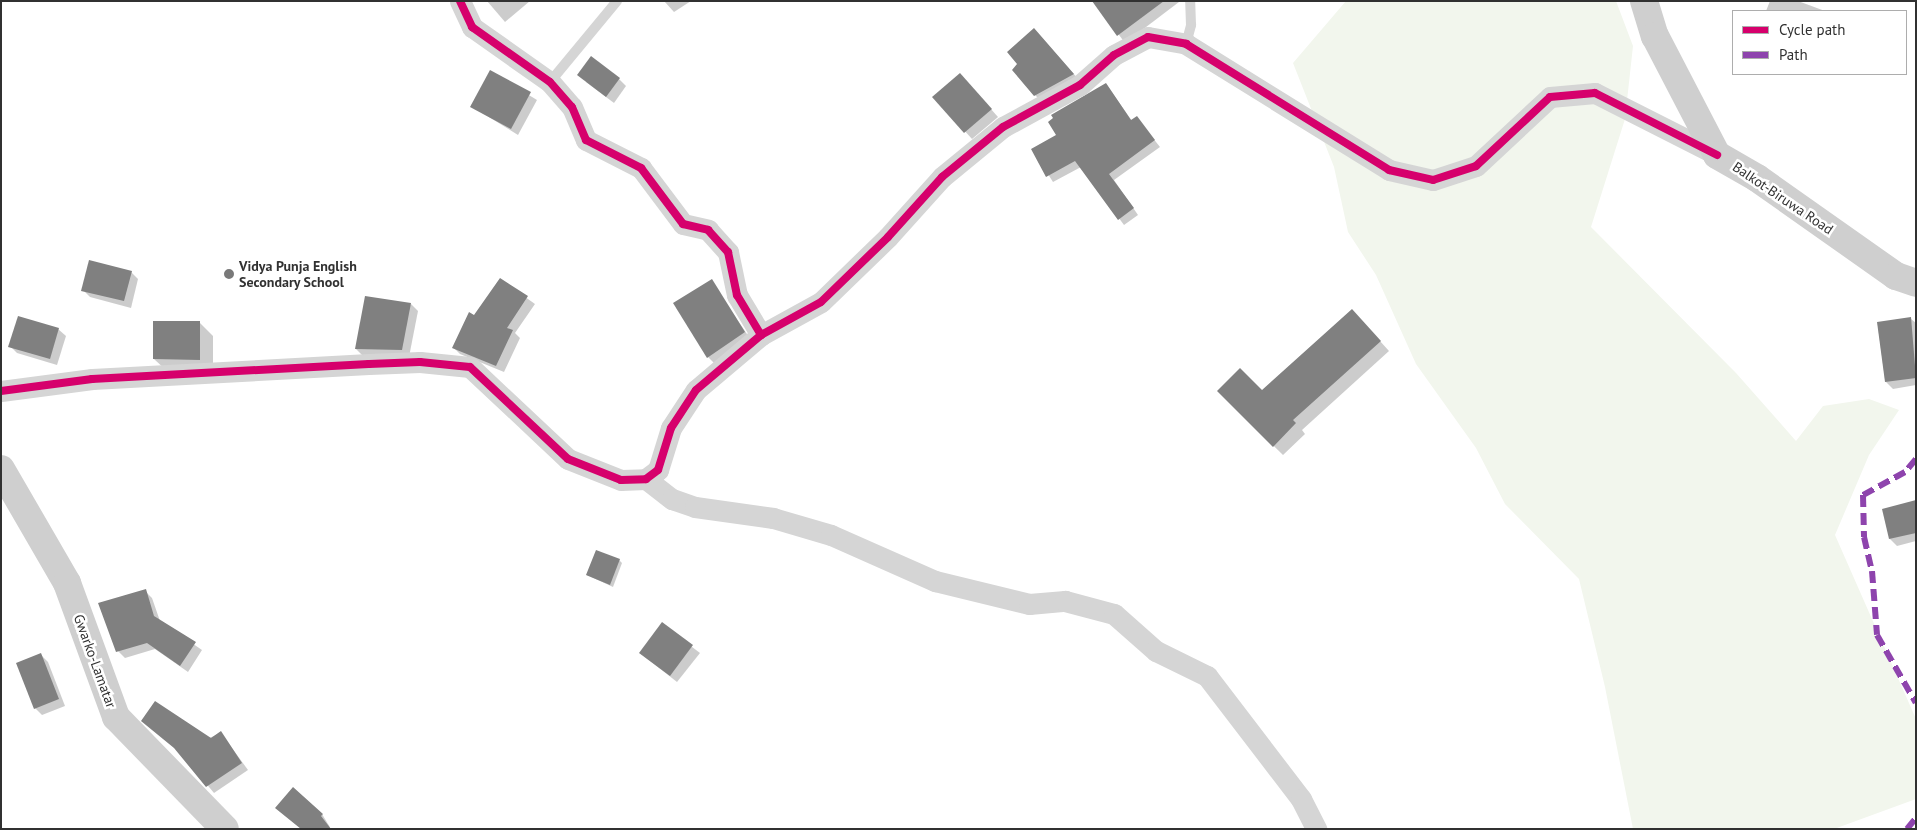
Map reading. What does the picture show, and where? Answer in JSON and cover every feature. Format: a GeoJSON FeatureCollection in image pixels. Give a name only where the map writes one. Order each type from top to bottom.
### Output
{"type":"FeatureCollection","features":[{"type":"Feature","properties":{"kind":"main road","name":"Balkot-Biruwa Road"},"geometry":{"type":"LineString","coordinates":[[1644,1],[1654,36],[1717,155],[1757,178],[1896,276],[1916,283]]}},
{"type":"Feature","properties":{"kind":"main road","name":"Gwarko-Lamatar"},"geometry":{"type":"LineString","coordinates":[[1,468],[67,583],[116,717],[225,829]]}},
{"type":"Feature","properties":{"kind":"street"},"geometry":{"type":"LineString","coordinates":[[460,1],[472,27],[550,82],[572,107],[586,140],[641,168],[683,224],[708,230],[728,252],[737,295],[762,335]]}},
{"type":"Feature","properties":{"kind":"street"},"geometry":{"type":"LineString","coordinates":[[1,391],[92,380],[368,364],[420,362],[470,368],[568,459],[621,480],[646,479],[658,470],[671,428],[696,390],[762,335],[821,302],[888,237],[942,177],[1003,127],[1080,85],[1114,55],[1148,37],[1186,44],[1389,170],[1433,180],[1476,166],[1550,97],[1595,93],[1717,155]]}},
{"type":"Feature","properties":{"kind":"street"},"geometry":{"type":"LineString","coordinates":[[646,479],[672,500],[695,508],[773,518],[831,535],[935,581],[1029,604],[1065,601],[1114,614],[1156,650],[1207,676],[1301,799],[1316,829]]}},
{"type":"Feature","properties":{"kind":"lane"},"geometry":{"type":"LineString","coordinates":[[550,82],[617,1]]}},
{"type":"Feature","properties":{"kind":"lane"},"geometry":{"type":"LineString","coordinates":[[1186,44],[1191,24],[1190,1]]}},
{"type":"Feature","properties":{"kind":"shaded area"},"geometry":{"type":"Polygon","coordinates":[[[1346,1],[1616,1],[1633,46],[1625,119],[1591,227],[1736,373],[1796,441],[1823,406],[1869,399],[1899,410],[1869,455],[1835,535],[1916,719],[1916,799],[1834,829],[1633,829],[1605,687],[1579,579],[1505,504],[1476,448],[1416,364],[1376,275],[1348,232],[1334,167],[1293,63],[1346,1]]]}},
{"type":"Feature","properties":{"kind":"building"},"geometry":{"type":"Polygon","coordinates":[[[1092,1],[1164,1],[1117,36],[1092,1]]]}},
{"type":"Feature","properties":{"kind":"building"},"geometry":{"type":"Polygon","coordinates":[[[1034,28],[1074,74],[1034,96],[1012,70],[1017,64],[1007,52],[1034,28]]]}},
{"type":"Feature","properties":{"kind":"building"},"geometry":{"type":"Polygon","coordinates":[[[591,56],[620,78],[606,97],[577,75],[591,56]]]}},
{"type":"Feature","properties":{"kind":"building"},"geometry":{"type":"Polygon","coordinates":[[[490,70],[531,92],[511,129],[470,107],[490,70]]]}},
{"type":"Feature","properties":{"kind":"building"},"geometry":{"type":"Polygon","coordinates":[[[960,73],[992,109],[964,133],[932,97],[960,73]]]}},
{"type":"Feature","properties":{"kind":"building"},"geometry":{"type":"Polygon","coordinates":[[[1106,83],[1131,120],[1137,116],[1155,140],[1109,174],[1134,208],[1118,220],[1075,161],[1046,177],[1031,149],[1056,135],[1048,122],[1053,118],[1051,115],[1106,83]]]}},
{"type":"Feature","properties":{"kind":"building"},"geometry":{"type":"Polygon","coordinates":[[[89,260],[132,271],[124,301],[81,291],[89,260]]]}},
{"type":"Feature","properties":{"kind":"building"},"geometry":{"type":"Polygon","coordinates":[[[500,278],[528,296],[507,328],[513,330],[496,366],[452,348],[469,312],[474,315],[500,278]]]}},
{"type":"Feature","properties":{"kind":"building"},"geometry":{"type":"Polygon","coordinates":[[[712,279],[745,332],[707,358],[673,303],[712,279]]]}},
{"type":"Feature","properties":{"kind":"building"},"geometry":{"type":"Polygon","coordinates":[[[365,296],[411,303],[402,350],[355,349],[365,296]]]}},
{"type":"Feature","properties":{"kind":"building"},"geometry":{"type":"Polygon","coordinates":[[[1352,309],[1381,341],[1293,420],[1296,423],[1273,447],[1217,391],[1240,368],[1262,390],[1352,309]]]}},
{"type":"Feature","properties":{"kind":"building"},"geometry":{"type":"Polygon","coordinates":[[[18,316],[59,328],[50,359],[8,347],[18,316]]]}},
{"type":"Feature","properties":{"kind":"building"},"geometry":{"type":"Polygon","coordinates":[[[1911,317],[1916,378],[1885,382],[1877,322],[1911,317]]]}},
{"type":"Feature","properties":{"kind":"building"},"geometry":{"type":"Polygon","coordinates":[[[153,321],[200,321],[200,360],[153,359],[153,321]]]}},
{"type":"Feature","properties":{"kind":"building"},"geometry":{"type":"Polygon","coordinates":[[[1916,500],[1916,533],[1889,539],[1882,509],[1916,500]]]}},
{"type":"Feature","properties":{"kind":"building"},"geometry":{"type":"Polygon","coordinates":[[[596,550],[620,559],[610,585],[586,575],[596,550]]]}},
{"type":"Feature","properties":{"kind":"building"},"geometry":{"type":"Polygon","coordinates":[[[146,589],[154,616],[196,642],[180,666],[147,643],[116,652],[98,603],[146,589]]]}},
{"type":"Feature","properties":{"kind":"building"},"geometry":{"type":"Polygon","coordinates":[[[662,622],[693,645],[670,676],[639,653],[662,622]]]}},
{"type":"Feature","properties":{"kind":"building"},"geometry":{"type":"Polygon","coordinates":[[[41,653],[59,699],[34,709],[16,663],[41,653]]]}},
{"type":"Feature","properties":{"kind":"building"},"geometry":{"type":"Polygon","coordinates":[[[155,701],[211,738],[221,731],[242,763],[206,787],[174,748],[141,721],[155,701]]]}},
{"type":"Feature","properties":{"kind":"building"},"geometry":{"type":"Polygon","coordinates":[[[293,787],[323,814],[321,816],[331,829],[301,829],[275,808],[293,787]]]}},
{"type":"Feature","properties":{"kind":"marked path"},"geometry":{"type":"LineString","coordinates":[[1916,459],[1905,472],[1863,495],[1864,537],[1872,571],[1877,635],[1916,703]]}},
{"type":"Feature","properties":{"kind":"marked path"},"geometry":{"type":"LineString","coordinates":[[1907,829],[1916,818]]}},
{"type":"Feature","properties":{"kind":"cycle path"},"geometry":{"type":"LineString","coordinates":[[460,1],[472,27],[550,82],[572,107],[586,140],[641,168],[683,224],[708,230],[728,252],[737,295],[761,335],[821,302],[888,237],[942,177],[1003,127],[1080,85],[1114,55],[1148,37],[1186,44],[1389,170],[1433,180],[1476,166],[1550,97],[1595,93],[1717,155]]}},
{"type":"Feature","properties":{"kind":"cycle path"},"geometry":{"type":"LineString","coordinates":[[1,391],[92,379],[369,364],[420,362],[470,367],[568,459],[621,480],[646,479],[658,470],[671,428],[696,390],[761,335]]}},
{"type":"Feature","properties":{"kind":"place","name":"Vidya Punja English Secondary School"},"geometry":{"type":"Point","coordinates":[229,274]}}]}
